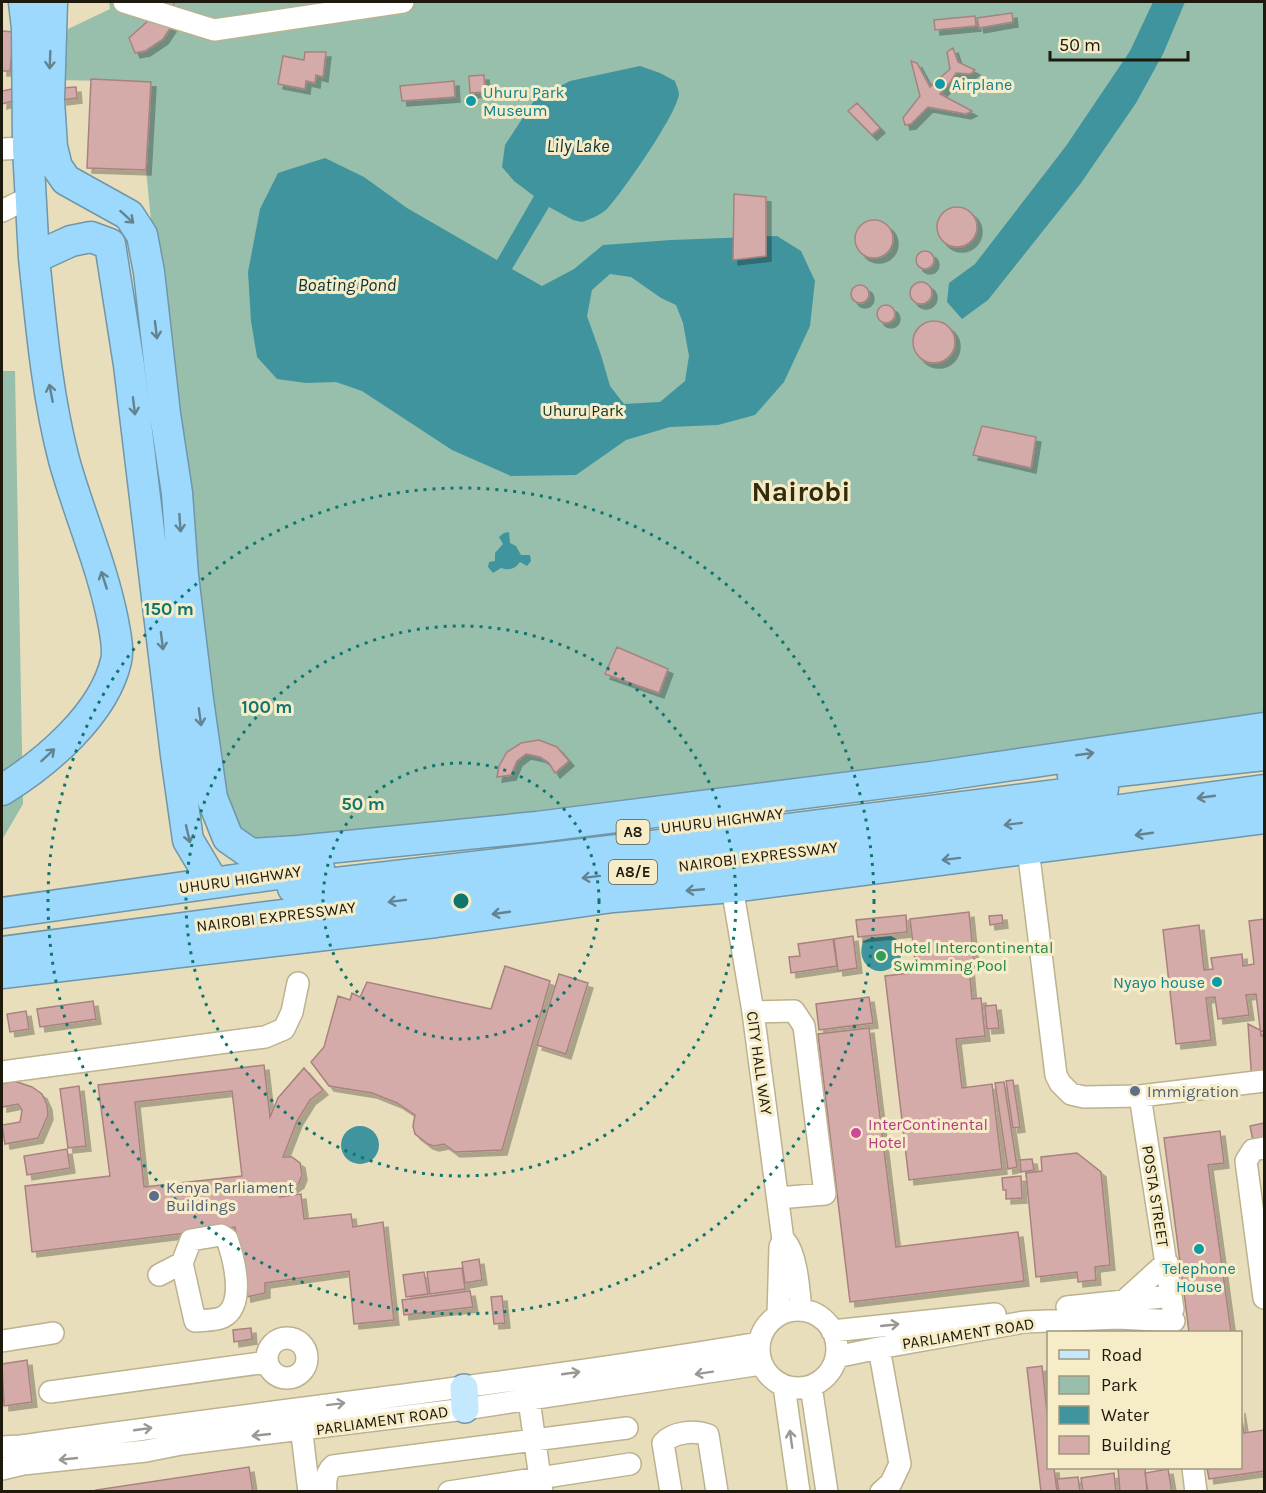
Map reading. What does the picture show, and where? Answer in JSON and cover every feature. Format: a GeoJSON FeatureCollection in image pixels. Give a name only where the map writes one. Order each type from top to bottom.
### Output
{"type":"FeatureCollection","features":[{"type":"Feature","properties":{"kind":"highway"},"geometry":{"type":"LineString","coordinates":[[2,790],[29,773],[87,718],[109,683],[117,658],[107,589],[64,460],[49,378],[34,258],[30,197],[15,148],[27,28],[24,2]]}},
{"type":"Feature","properties":{"kind":"highway"},"geometry":{"type":"LineString","coordinates":[[52,2],[49,100],[52,147],[57,167],[66,180],[129,215],[142,235],[177,493],[188,621],[212,798],[228,838],[251,854],[537,827],[932,777],[1264,728]]}},
{"type":"Feature","properties":{"kind":"highway"},"geometry":{"type":"LineString","coordinates":[[34,258],[71,241],[91,237],[110,244],[129,365],[188,840],[213,882]]}},
{"type":"Feature","properties":{"kind":"highway","name":"UHURU HIGHWAY"},"geometry":{"type":"LineString","coordinates":[[2,913],[213,882],[742,818],[969,787],[1264,755]]}},
{"type":"Feature","properties":{"kind":"highway","name":"NAIROBI EXPRESSWAY"},"geometry":{"type":"LineString","coordinates":[[2,924],[703,840],[1264,768]]}},
{"type":"Feature","properties":{"kind":"highway","name":"NAIROBI EXPRESSWAY"},"geometry":{"type":"LineString","coordinates":[[2,952],[1056,819],[1264,790]]}},
{"type":"Feature","properties":{"kind":"highway"},"geometry":{"type":"LineString","coordinates":[[2,973],[424,923],[613,897],[732,887],[1264,818]]}},
{"type":"Feature","properties":{"kind":"street"},"geometry":{"type":"LineString","coordinates":[[123,2],[214,30],[403,2]]}},
{"type":"Feature","properties":{"kind":"street"},"geometry":{"type":"LineString","coordinates":[[2,211],[30,197]]}},
{"type":"Feature","properties":{"kind":"street"},"geometry":{"type":"LineString","coordinates":[[1028,849],[1056,1075],[1060,1083],[1071,1094],[1084,1097],[1140,1096],[1264,1081]]}},
{"type":"Feature","properties":{"kind":"street","name":"CITY HALL WAY"},"geometry":{"type":"LineString","coordinates":[[732,887],[753,1012],[783,1240],[780,1247],[778,1315]]}},
{"type":"Feature","properties":{"kind":"street"},"geometry":{"type":"LineString","coordinates":[[2,1072],[265,1037],[284,1029],[292,1012],[298,983]]}},
{"type":"Feature","properties":{"kind":"street"},"geometry":{"type":"LineString","coordinates":[[753,1012],[794,1011],[804,1026],[825,1194],[778,1198]]}},
{"type":"Feature","properties":{"kind":"street","name":"POSTA STREET"},"geometry":{"type":"LineString","coordinates":[[1140,1096],[1167,1262],[1175,1327]]}},
{"type":"Feature","properties":{"kind":"street"},"geometry":{"type":"LineString","coordinates":[[1264,1148],[1253,1150],[1246,1161],[1264,1298]]}},
{"type":"Feature","properties":{"kind":"street","name":"CITY HALL WAY"},"geometry":{"type":"LineString","coordinates":[[783,1240],[790,1246],[801,1310]]}},
{"type":"Feature","properties":{"kind":"street"},"geometry":{"type":"LineString","coordinates":[[1136,1331],[1121,1310],[1167,1262]]}},
{"type":"Feature","properties":{"kind":"street"},"geometry":{"type":"LineString","coordinates":[[159,1275],[182,1263]]}},
{"type":"Feature","properties":{"kind":"street","name":"PARLIAMENT ROAD"},"geometry":{"type":"LineString","coordinates":[[836,1358],[1024,1322],[1121,1310],[1171,1296]]}},
{"type":"Feature","properties":{"kind":"street"},"geometry":{"type":"LineString","coordinates":[[801,1310],[812,1312],[821,1318],[832,1331],[836,1358],[825,1377],[811,1386],[784,1386],[767,1373],[762,1364],[759,1342],[770,1322],[778,1315],[801,1310]]}},
{"type":"Feature","properties":{"kind":"street","name":"PARLIAMENT ROAD"},"geometry":{"type":"LineString","coordinates":[[832,1331],[1121,1310],[1175,1327]]}},
{"type":"Feature","properties":{"kind":"street"},"geometry":{"type":"LineString","coordinates":[[2,1341],[52,1333]]}},
{"type":"Feature","properties":{"kind":"street"},"geometry":{"type":"LineString","coordinates":[[284,1338],[299,1342],[307,1355],[304,1371],[290,1378],[275,1375],[267,1362],[267,1354],[276,1341],[284,1338]]}},
{"type":"Feature","properties":{"kind":"street","name":"PARLIAMENT ROAD"},"geometry":{"type":"LineString","coordinates":[[528,1390],[618,1366],[759,1342]]}},
{"type":"Feature","properties":{"kind":"street"},"geometry":{"type":"LineString","coordinates":[[879,1348],[900,1464],[891,1483],[881,1491]]}},
{"type":"Feature","properties":{"kind":"street"},"geometry":{"type":"LineString","coordinates":[[50,1392],[267,1362]]}},
{"type":"Feature","properties":{"kind":"street","name":"PARLIAMENT ROAD"},"geometry":{"type":"LineString","coordinates":[[180,1434],[302,1430],[465,1398],[762,1364]]}},
{"type":"Feature","properties":{"kind":"street"},"geometry":{"type":"LineString","coordinates":[[290,1378],[295,1408],[302,1430],[309,1491]]}},
{"type":"Feature","properties":{"kind":"street"},"geometry":{"type":"LineString","coordinates":[[784,1386],[799,1491]]}},
{"type":"Feature","properties":{"kind":"street"},"geometry":{"type":"LineString","coordinates":[[811,1386],[826,1491]]}},
{"type":"Feature","properties":{"kind":"street"},"geometry":{"type":"LineString","coordinates":[[528,1390],[541,1484]]}},
{"type":"Feature","properties":{"kind":"street","name":"PARLIAMENT ROAD"},"geometry":{"type":"LineString","coordinates":[[8,1460],[180,1434],[295,1408],[465,1398]]}},
{"type":"Feature","properties":{"kind":"street"},"geometry":{"type":"LineString","coordinates":[[326,1491],[326,1479],[333,1466],[627,1428]]}},
{"type":"Feature","properties":{"kind":"street"},"geometry":{"type":"LineString","coordinates":[[671,1491],[663,1443],[669,1437],[699,1432],[708,1435],[717,1491]]}},
{"type":"Feature","properties":{"kind":"street"},"geometry":{"type":"LineString","coordinates":[[449,1491],[541,1484],[630,1464]]}},
{"type":"Feature","properties":{"kind":"street"},"geometry":{"type":"LineString","coordinates":[[1193,1469],[1196,1491]]}},
{"type":"Feature","properties":{"kind":"green space","name":"Uhuru Park"},"geometry":{"type":"Polygon","coordinates":[[[109,2],[1264,2],[1264,729],[274,852],[236,827],[213,734],[169,403],[146,170],[150,82],[57,80],[68,29],[110,9],[109,2]]]}},
{"type":"Feature","properties":{"kind":"green space"},"geometry":{"type":"Polygon","coordinates":[[[2,371],[15,371],[23,804],[2,840],[2,371]]]}},
{"type":"Feature","properties":{"kind":"water"},"geometry":{"type":"Polygon","coordinates":[[[1153,2],[1185,2],[1163,54],[1136,103],[1081,183],[988,300],[962,319],[947,302],[949,283],[975,264],[1066,146],[1130,51],[1153,2]]]}},
{"type":"Feature","properties":{"kind":"water","name":"Boating Pond"},"geometry":{"type":"Polygon","coordinates":[[[640,66],[675,81],[679,94],[659,135],[636,171],[607,209],[582,222],[573,220],[549,207],[512,269],[542,286],[574,269],[603,245],[777,236],[801,251],[815,281],[810,326],[784,382],[755,415],[718,425],[670,427],[626,440],[576,475],[511,476],[452,450],[362,391],[336,382],[306,383],[277,379],[257,357],[251,321],[248,272],[260,209],[278,173],[325,158],[364,177],[407,208],[497,260],[534,196],[514,181],[502,167],[505,145],[535,99],[570,81],[640,66]],[[610,274],[592,290],[587,316],[610,386],[624,404],[660,402],[685,381],[689,356],[683,323],[676,305],[661,298],[631,277],[610,274]]]}},
{"type":"Feature","properties":{"kind":"water"},"geometry":{"type":"Polygon","coordinates":[[[509,532],[510,543],[516,546],[521,555],[530,555],[531,561],[527,566],[520,562],[512,569],[501,568],[493,573],[488,567],[489,562],[495,561],[495,553],[503,544],[499,537],[509,532]]]}},
{"type":"Feature","properties":{"kind":"water","name":"Hotel Intercontinental Swimming Pool"},"geometry":{"type":"Polygon","coordinates":[[[891,936],[899,942],[902,949],[901,957],[890,969],[873,970],[862,958],[863,941],[891,936]]]}},
{"type":"Feature","properties":{"kind":"water"},"geometry":{"type":"Polygon","coordinates":[[[360,1126],[367,1127],[373,1132],[378,1138],[378,1152],[373,1158],[367,1163],[360,1164],[353,1163],[347,1158],[342,1152],[341,1145],[342,1138],[347,1132],[353,1127],[360,1126]]]}},
{"type":"Feature","properties":{"kind":"building"},"geometry":{"type":"Polygon","coordinates":[[[155,2],[174,2],[171,27],[163,39],[145,51],[135,53],[129,38],[150,19],[155,2]]]}},
{"type":"Feature","properties":{"kind":"building"},"geometry":{"type":"Polygon","coordinates":[[[1012,13],[1013,22],[979,28],[977,18],[1012,13]]]}},
{"type":"Feature","properties":{"kind":"building"},"geometry":{"type":"Polygon","coordinates":[[[975,16],[976,26],[935,30],[934,20],[975,16]]]}},
{"type":"Feature","properties":{"kind":"building"},"geometry":{"type":"Polygon","coordinates":[[[2,31],[14,32],[10,71],[2,71],[2,31]]]}},
{"type":"Feature","properties":{"kind":"building","name":"Airplane"},"geometry":{"type":"Polygon","coordinates":[[[953,48],[958,62],[975,70],[970,74],[956,73],[940,94],[972,111],[966,114],[928,107],[911,124],[905,125],[903,118],[920,96],[911,61],[917,63],[930,87],[950,69],[947,52],[953,48]]]}},
{"type":"Feature","properties":{"kind":"building"},"geometry":{"type":"Polygon","coordinates":[[[305,52],[326,52],[323,77],[316,75],[315,83],[306,81],[305,89],[278,84],[283,56],[304,60],[305,52]]]}},
{"type":"Feature","properties":{"kind":"building"},"geometry":{"type":"Polygon","coordinates":[[[484,75],[485,92],[470,93],[469,76],[484,75]]]}},
{"type":"Feature","properties":{"kind":"building"},"geometry":{"type":"Polygon","coordinates":[[[91,79],[151,82],[146,170],[87,168],[91,79]]]}},
{"type":"Feature","properties":{"kind":"building"},"geometry":{"type":"Polygon","coordinates":[[[454,81],[455,97],[402,101],[400,86],[454,81]]]}},
{"type":"Feature","properties":{"kind":"building"},"geometry":{"type":"Polygon","coordinates":[[[21,87],[24,98],[2,104],[2,91],[21,87]]]}},
{"type":"Feature","properties":{"kind":"building"},"geometry":{"type":"Polygon","coordinates":[[[76,87],[77,98],[62,100],[61,88],[76,87]]]}},
{"type":"Feature","properties":{"kind":"building"},"geometry":{"type":"Polygon","coordinates":[[[857,103],[880,128],[872,135],[848,111],[857,103]]]}},
{"type":"Feature","properties":{"kind":"building"},"geometry":{"type":"Polygon","coordinates":[[[734,194],[766,197],[766,256],[733,260],[734,194]]]}},
{"type":"Feature","properties":{"kind":"building"},"geometry":{"type":"Polygon","coordinates":[[[957,207],[971,213],[977,227],[971,241],[957,247],[943,241],[937,227],[943,213],[957,207]]]}},
{"type":"Feature","properties":{"kind":"building"},"geometry":{"type":"Polygon","coordinates":[[[874,220],[888,225],[893,239],[888,253],[874,258],[860,253],[855,239],[860,225],[874,220]]]}},
{"type":"Feature","properties":{"kind":"building"},"geometry":{"type":"Polygon","coordinates":[[[921,251],[929,251],[934,256],[932,267],[921,269],[916,264],[916,256],[921,251]]]}},
{"type":"Feature","properties":{"kind":"building"},"geometry":{"type":"Polygon","coordinates":[[[917,282],[925,282],[932,289],[932,297],[925,304],[917,304],[910,297],[910,289],[917,282]]]}},
{"type":"Feature","properties":{"kind":"building"},"geometry":{"type":"Polygon","coordinates":[[[856,285],[864,285],[869,290],[867,301],[856,303],[851,298],[851,290],[856,285]]]}},
{"type":"Feature","properties":{"kind":"building"},"geometry":{"type":"Polygon","coordinates":[[[886,305],[892,308],[895,314],[892,320],[886,323],[880,320],[877,314],[880,308],[886,305]]]}},
{"type":"Feature","properties":{"kind":"building"},"geometry":{"type":"Polygon","coordinates":[[[934,321],[942,322],[949,327],[954,334],[954,350],[949,357],[942,362],[934,363],[926,362],[919,357],[914,350],[913,342],[914,334],[919,327],[926,322],[934,321]]]}},
{"type":"Feature","properties":{"kind":"building"},"geometry":{"type":"Polygon","coordinates":[[[982,426],[1036,437],[1031,468],[973,455],[982,426]]]}},
{"type":"Feature","properties":{"kind":"building"},"geometry":{"type":"Polygon","coordinates":[[[617,647],[668,669],[659,693],[605,674],[617,647]]]}},
{"type":"Feature","properties":{"kind":"building"},"geometry":{"type":"Polygon","coordinates":[[[539,740],[557,747],[569,761],[555,773],[549,763],[540,757],[526,754],[517,761],[511,775],[497,777],[499,766],[507,752],[521,743],[539,740]]]}},
{"type":"Feature","properties":{"kind":"building"},"geometry":{"type":"Polygon","coordinates":[[[969,912],[974,962],[916,969],[910,919],[969,912]]]}},
{"type":"Feature","properties":{"kind":"building"},"geometry":{"type":"Polygon","coordinates":[[[906,915],[907,932],[858,937],[856,920],[906,915]]]}},
{"type":"Feature","properties":{"kind":"building"},"geometry":{"type":"Polygon","coordinates":[[[1002,915],[1003,923],[990,925],[989,916],[1002,915]]]}},
{"type":"Feature","properties":{"kind":"building","name":"Nyayo house"},"geometry":{"type":"Polygon","coordinates":[[[1264,919],[1264,1036],[1261,1036],[1256,994],[1246,995],[1249,1015],[1218,1019],[1215,997],[1206,998],[1211,1040],[1176,1044],[1163,930],[1199,925],[1204,970],[1213,969],[1211,958],[1242,954],[1243,966],[1254,964],[1249,921],[1264,919]]]}},
{"type":"Feature","properties":{"kind":"building"},"geometry":{"type":"Polygon","coordinates":[[[853,936],[857,968],[838,971],[834,939],[853,936]]]}},
{"type":"Feature","properties":{"kind":"building"},"geometry":{"type":"Polygon","coordinates":[[[833,939],[837,966],[791,973],[789,957],[800,956],[798,944],[833,939]]]}},
{"type":"Feature","properties":{"kind":"building"},"geometry":{"type":"Polygon","coordinates":[[[505,966],[550,981],[502,1150],[455,1152],[444,1144],[434,1146],[428,1144],[415,1134],[413,1126],[415,1115],[397,1103],[372,1093],[329,1086],[311,1062],[324,1047],[338,996],[350,1000],[352,993],[360,997],[367,982],[491,1009],[505,966]]]}},
{"type":"Feature","properties":{"kind":"building"},"geometry":{"type":"Polygon","coordinates":[[[969,966],[972,999],[981,998],[985,1036],[956,1039],[962,1088],[992,1084],[1002,1169],[909,1180],[885,976],[969,966]]]}},
{"type":"Feature","properties":{"kind":"building"},"geometry":{"type":"Polygon","coordinates":[[[559,974],[588,983],[566,1054],[537,1045],[559,974]]]}},
{"type":"Feature","properties":{"kind":"building"},"geometry":{"type":"Polygon","coordinates":[[[869,997],[873,1023],[819,1030],[816,1004],[869,997]]]}},
{"type":"Feature","properties":{"kind":"building"},"geometry":{"type":"Polygon","coordinates":[[[93,1001],[96,1019],[40,1027],[37,1009],[93,1001]]]}},
{"type":"Feature","properties":{"kind":"building"},"geometry":{"type":"Polygon","coordinates":[[[996,1005],[999,1028],[987,1029],[985,1006],[996,1005]]]}},
{"type":"Feature","properties":{"kind":"building"},"geometry":{"type":"Polygon","coordinates":[[[26,1011],[29,1029],[10,1032],[7,1014],[26,1011]]]}},
{"type":"Feature","properties":{"kind":"building"},"geometry":{"type":"Polygon","coordinates":[[[1248,1024],[1264,1032],[1264,1081],[1252,1083],[1248,1024]]]}},
{"type":"Feature","properties":{"kind":"building","name":"InterContinental Hotel"},"geometry":{"type":"Polygon","coordinates":[[[869,1028],[896,1247],[1018,1232],[1024,1281],[850,1302],[818,1034],[869,1028]]]}},
{"type":"Feature","properties":{"kind":"building","name":"Kenya Parliament Buildings"},"geometry":{"type":"Polygon","coordinates":[[[264,1065],[270,1117],[278,1098],[304,1068],[323,1090],[310,1100],[297,1121],[283,1157],[292,1157],[300,1163],[302,1175],[299,1183],[279,1197],[301,1194],[304,1219],[351,1214],[353,1227],[383,1222],[394,1320],[354,1324],[349,1271],[265,1283],[265,1293],[246,1297],[235,1227],[32,1252],[25,1186],[110,1176],[98,1085],[264,1065]],[[232,1091],[135,1102],[144,1187],[242,1176],[232,1091]]]}},
{"type":"Feature","properties":{"kind":"building"},"geometry":{"type":"Polygon","coordinates":[[[1013,1080],[1020,1127],[1013,1128],[1006,1081],[1013,1080]]]}},
{"type":"Feature","properties":{"kind":"building"},"geometry":{"type":"Polygon","coordinates":[[[14,1081],[32,1087],[42,1094],[48,1115],[38,1138],[5,1144],[2,1125],[20,1122],[22,1110],[18,1104],[2,1107],[2,1084],[14,1081]]]}},
{"type":"Feature","properties":{"kind":"building"},"geometry":{"type":"Polygon","coordinates":[[[1004,1082],[1017,1167],[1008,1169],[995,1083],[1004,1082]]]}},
{"type":"Feature","properties":{"kind":"building"},"geometry":{"type":"Polygon","coordinates":[[[79,1086],[86,1146],[68,1148],[60,1089],[79,1086]]]}},
{"type":"Feature","properties":{"kind":"building"},"geometry":{"type":"Polygon","coordinates":[[[1264,1123],[1264,1142],[1254,1145],[1250,1126],[1264,1123]]]}},
{"type":"Feature","properties":{"kind":"building","name":"Telephone House"},"geometry":{"type":"Polygon","coordinates":[[[1220,1131],[1224,1163],[1208,1165],[1231,1331],[1189,1331],[1164,1138],[1220,1131]]]}},
{"type":"Feature","properties":{"kind":"building"},"geometry":{"type":"Polygon","coordinates":[[[67,1149],[70,1168],[27,1175],[24,1156],[67,1149]]]}},
{"type":"Feature","properties":{"kind":"building"},"geometry":{"type":"Polygon","coordinates":[[[1077,1153],[1101,1172],[1110,1265],[1095,1267],[1096,1280],[1078,1282],[1077,1272],[1036,1277],[1026,1173],[1042,1171],[1041,1157],[1077,1153]]]}},
{"type":"Feature","properties":{"kind":"building"},"geometry":{"type":"Polygon","coordinates":[[[1032,1159],[1034,1170],[1021,1172],[1020,1160],[1032,1159]]]}},
{"type":"Feature","properties":{"kind":"building"},"geometry":{"type":"Polygon","coordinates":[[[1021,1176],[1022,1198],[1006,1199],[1002,1178],[1021,1176]]]}},
{"type":"Feature","properties":{"kind":"building"},"geometry":{"type":"Polygon","coordinates":[[[479,1259],[482,1280],[465,1283],[462,1262],[479,1259]]]}},
{"type":"Feature","properties":{"kind":"building"},"geometry":{"type":"Polygon","coordinates":[[[462,1268],[465,1289],[430,1294],[427,1272],[462,1268]]]}},
{"type":"Feature","properties":{"kind":"building"},"geometry":{"type":"Polygon","coordinates":[[[424,1272],[428,1294],[406,1297],[403,1275],[424,1272]]]}},
{"type":"Feature","properties":{"kind":"building"},"geometry":{"type":"Polygon","coordinates":[[[470,1291],[473,1307],[404,1315],[402,1300],[470,1291]]]}},
{"type":"Feature","properties":{"kind":"building"},"geometry":{"type":"Polygon","coordinates":[[[502,1296],[505,1323],[494,1324],[491,1297],[502,1296]]]}},
{"type":"Feature","properties":{"kind":"building"},"geometry":{"type":"Polygon","coordinates":[[[251,1328],[252,1339],[234,1342],[233,1330],[251,1328]]]}},
{"type":"Feature","properties":{"kind":"building"},"geometry":{"type":"Polygon","coordinates":[[[27,1360],[32,1402],[4,1406],[2,1364],[27,1360]]]}},
{"type":"Feature","properties":{"kind":"building"},"geometry":{"type":"Polygon","coordinates":[[[1042,1366],[1047,1412],[1047,1469],[1054,1469],[1057,1492],[1041,1492],[1027,1368],[1042,1366]]]}},
{"type":"Feature","properties":{"kind":"building"},"geometry":{"type":"Polygon","coordinates":[[[1242,1420],[1244,1433],[1264,1430],[1264,1471],[1209,1479],[1207,1469],[1242,1469],[1242,1420]]]}},
{"type":"Feature","properties":{"kind":"building"},"geometry":{"type":"Polygon","coordinates":[[[249,1467],[253,1492],[97,1492],[96,1490],[249,1467]]]}},
{"type":"Feature","properties":{"kind":"building"},"geometry":{"type":"Polygon","coordinates":[[[1118,1469],[1145,1469],[1147,1492],[1120,1492],[1118,1469]]]}},
{"type":"Feature","properties":{"kind":"building"},"geometry":{"type":"Polygon","coordinates":[[[1168,1469],[1172,1492],[1148,1492],[1145,1473],[1168,1469]]]}},
{"type":"Feature","properties":{"kind":"building"},"geometry":{"type":"Polygon","coordinates":[[[1114,1473],[1116,1492],[1083,1492],[1081,1478],[1114,1473]]]}},
{"type":"Feature","properties":{"kind":"building"},"geometry":{"type":"Polygon","coordinates":[[[1078,1477],[1080,1492],[1059,1492],[1057,1479],[1078,1477]]]}},
{"type":"Feature","properties":{"kind":"place","name":"Airplane"},"geometry":{"type":"Point","coordinates":[940,84]}},
{"type":"Feature","properties":{"kind":"place","name":"Uhuru Park Museum"},"geometry":{"type":"Point","coordinates":[471,101]}},
{"type":"Feature","properties":{"kind":"place","name":"Hotel Intercontinental Swimming Pool"},"geometry":{"type":"Point","coordinates":[881,956]}},
{"type":"Feature","properties":{"kind":"place","name":"Nyayo house"},"geometry":{"type":"Point","coordinates":[1217,982]}},
{"type":"Feature","properties":{"kind":"place","name":"Immigration"},"geometry":{"type":"Point","coordinates":[1135,1091]}},
{"type":"Feature","properties":{"kind":"place","name":"InterContinental Hotel"},"geometry":{"type":"Point","coordinates":[856,1133]}},
{"type":"Feature","properties":{"kind":"place","name":"Kenya Parliament Buildings"},"geometry":{"type":"Point","coordinates":[154,1196]}},
{"type":"Feature","properties":{"kind":"place","name":"Telephone House"},"geometry":{"type":"Point","coordinates":[1199,1249]}},
{"type":"Feature","properties":{"kind":"district","name":"Nairobi"},"geometry":{"type":"Point","coordinates":[801,491]}},
{"type":"Feature","properties":{"kind":"water label","name":"Lily Lake"},"geometry":{"type":"Point","coordinates":[578,146]}}]}
